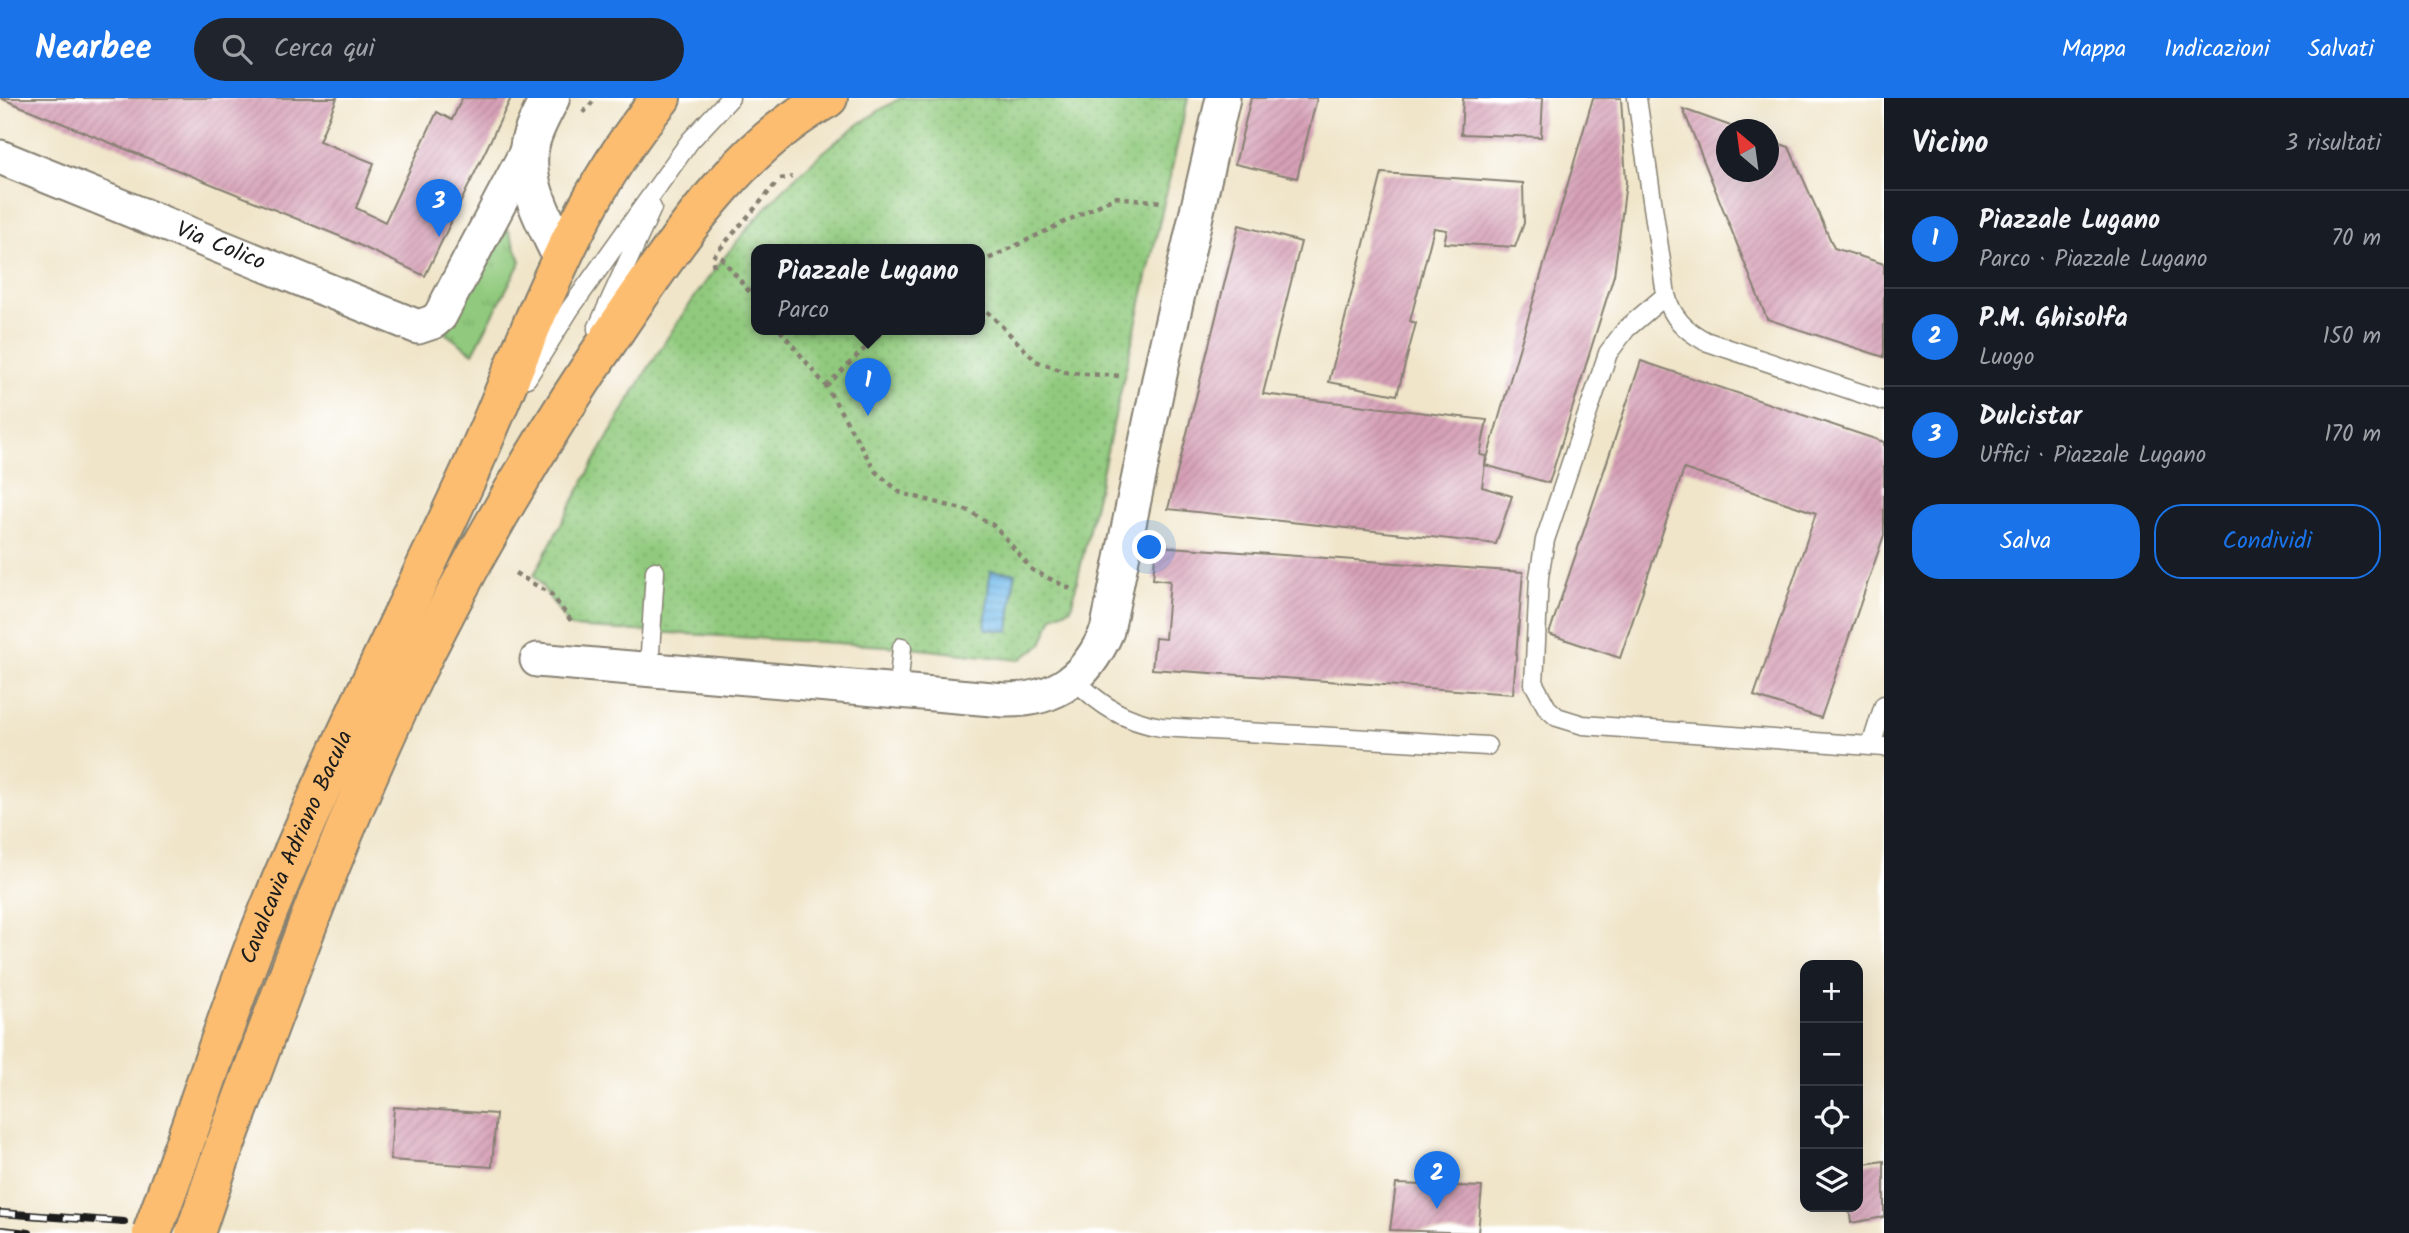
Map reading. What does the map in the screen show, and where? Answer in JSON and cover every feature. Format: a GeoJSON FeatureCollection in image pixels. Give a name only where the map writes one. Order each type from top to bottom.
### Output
{"type":"FeatureCollection","features":[{"type":"Feature","properties":{"kind":"main road","name":"Cavalcavia Adriano Bacula"},"geometry":{"type":"LineString","coordinates":[[152,1233],[262,928],[354,715],[469,474],[561,255],[616,157],[662,98]]}},
{"type":"Feature","properties":{"kind":"main road","name":"Cavalcavia Adriano Bacula"},"geometry":{"type":"LineString","coordinates":[[195,1233],[302,938],[369,772],[421,660],[506,504],[576,390],[695,217],[751,155],[776,132],[828,98]]}},
{"type":"Feature","properties":{"kind":"street"},"geometry":{"type":"LineString","coordinates":[[480,242],[530,145],[550,98]]}},
{"type":"Feature","properties":{"kind":"street"},"geometry":{"type":"LineString","coordinates":[[537,660],[1015,701],[1041,695],[1075,680],[1097,654],[1107,631],[1163,360],[1223,98]]}},
{"type":"Feature","properties":{"kind":"street"},"geometry":{"type":"LineString","coordinates":[[530,145],[530,169],[537,203],[561,255]]}},
{"type":"Feature","properties":{"kind":"street","name":"Via Colico"},"geometry":{"type":"LineString","coordinates":[[0,158],[408,324],[425,325],[440,316],[480,242]]}},
{"type":"Feature","properties":{"kind":"street"},"geometry":{"type":"LineString","coordinates":[[480,242],[502,219],[537,203]]}},
{"type":"Feature","properties":{"kind":"lane"},"geometry":{"type":"LineString","coordinates":[[469,474],[570,309],[691,141],[730,98]]}},
{"type":"Feature","properties":{"kind":"lane"},"geometry":{"type":"LineString","coordinates":[[1637,98],[1666,295],[1683,326],[1705,341],[1884,401]]}},
{"type":"Feature","properties":{"kind":"lane"},"geometry":{"type":"LineString","coordinates":[[506,504],[596,331],[668,173]]}},
{"type":"Feature","properties":{"kind":"lane"},"geometry":{"type":"LineString","coordinates":[[1666,295],[1626,329],[1608,353],[1545,540],[1539,577],[1533,671],[1539,697],[1558,717],[1583,726],[1878,747],[1884,705]]}},
{"type":"Feature","properties":{"kind":"lane"},"geometry":{"type":"LineString","coordinates":[[649,669],[655,570]]}},
{"type":"Feature","properties":{"kind":"lane"},"geometry":{"type":"LineString","coordinates":[[898,691],[902,647]]}},
{"type":"Feature","properties":{"kind":"lane"},"geometry":{"type":"LineString","coordinates":[[1075,680],[1112,711],[1135,722],[1161,727],[1487,747]]}},
{"type":"Feature","properties":{"kind":"path"},"geometry":{"type":"LineString","coordinates":[[714,267],[712,258],[782,176],[792,177]]}},
{"type":"Feature","properties":{"kind":"path"},"geometry":{"type":"LineString","coordinates":[[985,261],[1116,197],[1162,202]]}},
{"type":"Feature","properties":{"kind":"path"},"geometry":{"type":"LineString","coordinates":[[721,257],[751,294]]}},
{"type":"Feature","properties":{"kind":"path"},"geometry":{"type":"LineString","coordinates":[[985,309],[1036,361],[1068,373],[1123,376]]}},
{"type":"Feature","properties":{"kind":"path"},"geometry":{"type":"LineString","coordinates":[[784,335],[826,386],[876,472],[901,493],[969,511],[996,527],[1032,570],[1075,591]]}},
{"type":"Feature","properties":{"kind":"path"},"geometry":{"type":"LineString","coordinates":[[826,386],[879,335]]}},
{"type":"Feature","properties":{"kind":"path"},"geometry":{"type":"LineString","coordinates":[[515,573],[551,594],[572,622]]}},
{"type":"Feature","properties":{"kind":"green space"},"geometry":{"type":"Polygon","coordinates":[[[900,98],[1188,98],[1071,608],[1053,616],[1042,644],[1019,660],[902,647],[570,627],[534,575],[605,443],[686,310],[733,247],[783,189],[839,139],[900,98]]]}},
{"type":"Feature","properties":{"kind":"green space"},"geometry":{"type":"Polygon","coordinates":[[[508,229],[521,261],[473,353],[445,333],[508,229]]]}},
{"type":"Feature","properties":{"kind":"water"},"geometry":{"type":"Polygon","coordinates":[[[990,571],[1015,573],[1009,631],[985,629],[990,571]]]}},
{"type":"Feature","properties":{"kind":"building"},"geometry":{"type":"Polygon","coordinates":[[[0,98],[337,98],[319,141],[374,163],[356,208],[385,222],[437,112],[452,120],[462,98],[511,98],[425,276],[344,238],[0,98]]]}},
{"type":"Feature","properties":{"kind":"building"},"geometry":{"type":"Polygon","coordinates":[[[1251,98],[1317,98],[1297,178],[1235,164],[1251,98]]]}},
{"type":"Feature","properties":{"kind":"building"},"geometry":{"type":"Polygon","coordinates":[[[1463,98],[1543,98],[1541,137],[1461,134],[1463,98]]]}},
{"type":"Feature","properties":{"kind":"building"},"geometry":{"type":"Polygon","coordinates":[[[1593,98],[1621,98],[1626,182],[1614,275],[1549,483],[1485,465],[1593,98]]]}},
{"type":"Feature","properties":{"kind":"building"},"geometry":{"type":"Polygon","coordinates":[[[1683,109],[1716,121],[1716,182],[1779,182],[1779,144],[1789,147],[1834,248],[1884,264],[1884,357],[1767,319],[1683,109]]]}},
{"type":"Feature","properties":{"kind":"building"},"geometry":{"type":"Polygon","coordinates":[[[1382,173],[1523,183],[1524,223],[1515,247],[1444,243],[1447,230],[1434,228],[1410,321],[1416,323],[1397,395],[1329,382],[1382,173]]]}},
{"type":"Feature","properties":{"kind":"building"},"geometry":{"type":"Polygon","coordinates":[[[1239,225],[1301,242],[1263,394],[1487,420],[1480,455],[1486,456],[1482,487],[1512,496],[1496,544],[1168,509],[1239,225]]]}},
{"type":"Feature","properties":{"kind":"building"},"geometry":{"type":"Polygon","coordinates":[[[1641,361],[1884,442],[1884,535],[1821,718],[1754,696],[1816,513],[1684,469],[1620,658],[1549,634],[1641,361]]]}},
{"type":"Feature","properties":{"kind":"building"},"geometry":{"type":"Polygon","coordinates":[[[1156,546],[1523,572],[1513,694],[1152,669],[1155,638],[1165,639],[1170,581],[1153,579],[1156,546]]]}},
{"type":"Feature","properties":{"kind":"building"},"geometry":{"type":"Polygon","coordinates":[[[394,1107],[496,1114],[492,1167],[390,1160],[394,1107]]]}},
{"type":"Feature","properties":{"kind":"building"},"geometry":{"type":"Polygon","coordinates":[[[1884,1161],[1884,1217],[1851,1223],[1850,1212],[1863,1212],[1863,1164],[1884,1161]]]}},
{"type":"Feature","properties":{"kind":"building"},"geometry":{"type":"Polygon","coordinates":[[[1396,1184],[1482,1187],[1478,1233],[1390,1230],[1396,1184]]]}},
{"type":"Feature","properties":{"kind":"railway"},"geometry":{"type":"LineString","coordinates":[[0,1213],[124,1222]]}},
{"type":"Feature","properties":{"kind":"railway"},"geometry":{"type":"LineString","coordinates":[[0,1230],[29,1233]]}},
{"type":"Feature","properties":{"kind":"place","name":"Dulcistar"},"geometry":{"type":"Point","coordinates":[439,237]}},
{"type":"Feature","properties":{"kind":"place","name":"Piazzale Lugano"},"geometry":{"type":"Point","coordinates":[868,416]}},
{"type":"Feature","properties":{"kind":"place","name":"P.M. Ghisolfa"},"geometry":{"type":"Point","coordinates":[1437,1209]}}]}
